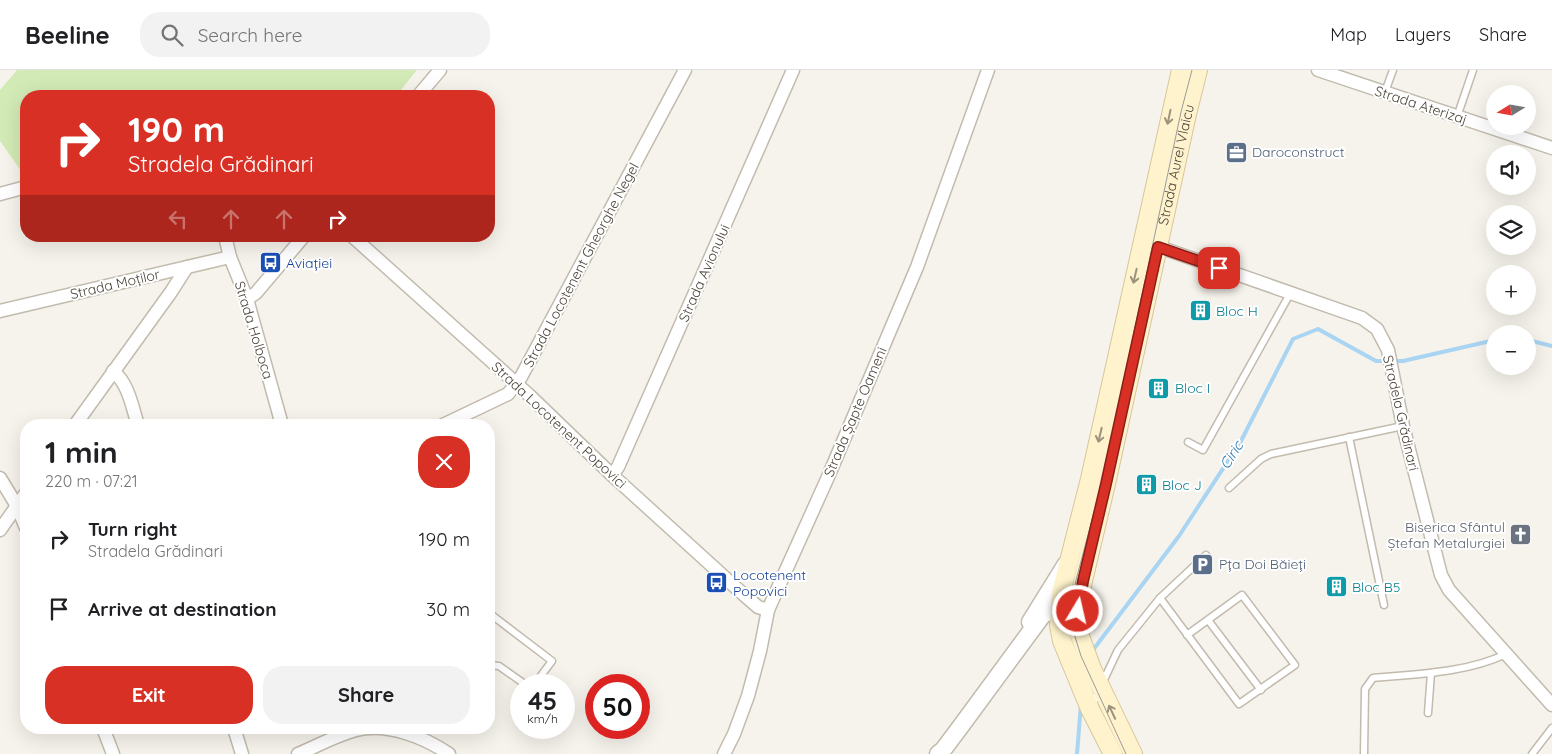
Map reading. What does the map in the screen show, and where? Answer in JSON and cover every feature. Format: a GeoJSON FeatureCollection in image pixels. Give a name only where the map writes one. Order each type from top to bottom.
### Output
{"type":"FeatureCollection","features":[{"type":"Feature","properties":{"kind":"main road","name":"Strada Aurel Vlaicu"},"geometry":{"type":"LineString","coordinates":[[1133,754],[1092,669],[1077,628],[1078,611],[1083,581],[1106,484],[1181,70]]}},
{"type":"Feature","properties":{"kind":"main road","name":"Strada Aurel Vlaicu"},"geometry":{"type":"LineString","coordinates":[[1113,754],[1090,709],[1062,641],[1059,625],[1061,593],[1150,246],[1198,70]]}},
{"type":"Feature","properties":{"kind":"street"},"geometry":{"type":"LineString","coordinates":[[423,90],[440,70]]}},
{"type":"Feature","properties":{"kind":"street","name":"Strada Locotenent Gheorghe Negel"},"geometry":{"type":"LineString","coordinates":[[456,419],[508,394],[516,384],[685,70]]}},
{"type":"Feature","properties":{"kind":"street","name":"Strada Avionului"},"geometry":{"type":"LineString","coordinates":[[612,475],[618,467],[793,70]]}},
{"type":"Feature","properties":{"kind":"street","name":"Strada Șapte Oameni"},"geometry":{"type":"LineString","coordinates":[[724,754],[734,734],[748,696],[768,610],[828,477],[916,267],[988,70]]}},
{"type":"Feature","properties":{"kind":"street","name":"Strada Aterizaj"},"geometry":{"type":"LineString","coordinates":[[1318,70],[1385,94],[1552,148]]}},
{"type":"Feature","properties":{"kind":"street"},"geometry":{"type":"LineString","coordinates":[[0,194],[20,189]]}},
{"type":"Feature","properties":{"kind":"street","name":"Strada Holboca"},"geometry":{"type":"LineString","coordinates":[[226,242],[230,257],[247,298],[280,419]]}},
{"type":"Feature","properties":{"kind":"street"},"geometry":{"type":"LineString","coordinates":[[247,298],[256,293],[299,242]]}},
{"type":"Feature","properties":{"kind":"street","name":"Strada Locotenent Popovici"},"geometry":{"type":"LineString","coordinates":[[359,242],[529,395],[612,475],[758,607],[768,610]]}},
{"type":"Feature","properties":{"kind":"street","name":"Stradela Grădinari"},"geometry":{"type":"LineString","coordinates":[[1150,246],[1291,292],[1362,318],[1377,329],[1388,350],[1403,426],[1441,575],[1448,590],[1552,705]]}},
{"type":"Feature","properties":{"kind":"street","name":"Strada Moților"},"geometry":{"type":"LineString","coordinates":[[0,310],[230,257]]}},
{"type":"Feature","properties":{"kind":"street"},"geometry":{"type":"LineString","coordinates":[[79,419],[187,267]]}},
{"type":"Feature","properties":{"kind":"street"},"geometry":{"type":"LineString","coordinates":[[113,371],[120,377],[126,389],[136,419]]}},
{"type":"Feature","properties":{"kind":"street"},"geometry":{"type":"LineString","coordinates":[[0,478],[20,513]]}},
{"type":"Feature","properties":{"kind":"street"},"geometry":{"type":"LineString","coordinates":[[0,530],[20,502]]}},
{"type":"Feature","properties":{"kind":"street","name":"Strada Aurel Vlaicu"},"geometry":{"type":"LineString","coordinates":[[1025,638],[1031,619],[1069,558]]}},
{"type":"Feature","properties":{"kind":"street","name":"Strada Aurel Vlaicu"},"geometry":{"type":"LineString","coordinates":[[938,754],[949,742],[1042,616],[1052,610],[1078,611]]}},
{"type":"Feature","properties":{"kind":"street"},"geometry":{"type":"LineString","coordinates":[[1025,638],[1041,629],[1048,628],[1056,632],[1062,641]]}},
{"type":"Feature","properties":{"kind":"street"},"geometry":{"type":"LineString","coordinates":[[105,734],[113,754]]}},
{"type":"Feature","properties":{"kind":"street"},"geometry":{"type":"LineString","coordinates":[[236,734],[242,754]]}},
{"type":"Feature","properties":{"kind":"street"},"geometry":{"type":"LineString","coordinates":[[298,754],[344,734]]}},
{"type":"Feature","properties":{"kind":"street"},"geometry":{"type":"LineString","coordinates":[[406,734],[418,738],[449,754]]}},
{"type":"Feature","properties":{"kind":"lane"},"geometry":{"type":"LineString","coordinates":[[1385,94],[1393,70]]}},
{"type":"Feature","properties":{"kind":"lane"},"geometry":{"type":"LineString","coordinates":[[1457,117],[1473,70]]}},
{"type":"Feature","properties":{"kind":"lane"},"geometry":{"type":"LineString","coordinates":[[1188,442],[1203,450],[1291,292]]}},
{"type":"Feature","properties":{"kind":"lane"},"geometry":{"type":"LineString","coordinates":[[1229,488],[1262,459],[1271,454],[1403,426]]}},
{"type":"Feature","properties":{"kind":"lane"},"geometry":{"type":"LineString","coordinates":[[1350,437],[1384,605]]}},
{"type":"Feature","properties":{"kind":"lane"},"geometry":{"type":"LineString","coordinates":[[1090,709],[1118,650],[1160,598],[1206,556]]}},
{"type":"Feature","properties":{"kind":"lane"},"geometry":{"type":"LineString","coordinates":[[1160,598],[1187,635],[1239,704],[1295,665],[1242,595],[1187,635]]}},
{"type":"Feature","properties":{"kind":"lane"},"geometry":{"type":"LineString","coordinates":[[495,618],[552,661],[542,674]]}},
{"type":"Feature","properties":{"kind":"lane"},"geometry":{"type":"LineString","coordinates":[[1208,620],[1261,690]]}},
{"type":"Feature","properties":{"kind":"lane"},"geometry":{"type":"LineString","coordinates":[[1364,754],[1365,689],[1373,678],[1431,673],[1488,663],[1506,654]]}},
{"type":"Feature","properties":{"kind":"lane"},"geometry":{"type":"LineString","coordinates":[[495,666],[499,666],[510,674]]}},
{"type":"Feature","properties":{"kind":"lane"},"geometry":{"type":"LineString","coordinates":[[1428,714],[1431,673]]}},
{"type":"Feature","properties":{"kind":"lane"},"geometry":{"type":"LineString","coordinates":[[1532,754],[1552,728]]}},
{"type":"Feature","properties":{"kind":"green space"},"geometry":{"type":"Polygon","coordinates":[[[17,70],[417,70],[401,90],[20,90],[20,169],[0,141],[0,90],[17,70]]]}},
{"type":"Feature","properties":{"kind":"waterway","name":"Ciric"},"geometry":{"type":"LineString","coordinates":[[1092,653],[1179,536],[1241,441],[1293,339],[1318,329],[1376,361],[1403,361],[1486,342]]}},
{"type":"Feature","properties":{"kind":"waterway","name":"Ciric"},"geometry":{"type":"LineString","coordinates":[[1536,342],[1552,346]]}},
{"type":"Feature","properties":{"kind":"waterway","name":"Ciric"},"geometry":{"type":"LineString","coordinates":[[1077,754],[1081,704]]}},
{"type":"Feature","properties":{"kind":"tram line"},"geometry":{"type":"LineString","coordinates":[[1126,754],[1081,656],[1072,627],[1071,611],[1076,580],[1102,482],[1181,112],[1192,70]]}},
{"type":"Feature","properties":{"kind":"place","name":"Daroconstruct"},"geometry":{"type":"Point","coordinates":[1236,152]}},
{"type":"Feature","properties":{"kind":"place","name":"Aviației"},"geometry":{"type":"Point","coordinates":[270,263]}},
{"type":"Feature","properties":{"kind":"place","name":"Bloc H"},"geometry":{"type":"Point","coordinates":[1200,311]}},
{"type":"Feature","properties":{"kind":"place","name":"Bloc I"},"geometry":{"type":"Point","coordinates":[1159,388]}},
{"type":"Feature","properties":{"kind":"place","name":"Bloc J"},"geometry":{"type":"Point","coordinates":[1146,485]}},
{"type":"Feature","properties":{"kind":"place","name":"Biserica Sfântul Ștefan Metalurgiei"},"geometry":{"type":"Point","coordinates":[1521,535]}},
{"type":"Feature","properties":{"kind":"place","name":"Pța Doi Băieți"},"geometry":{"type":"Point","coordinates":[1203,564]}},
{"type":"Feature","properties":{"kind":"place","name":"Locotenent Popovici"},"geometry":{"type":"Point","coordinates":[717,583]}},
{"type":"Feature","properties":{"kind":"place","name":"Bloc B5"},"geometry":{"type":"Point","coordinates":[1336,587]}},
{"type":"Feature","properties":{"kind":"route"},"geometry":{"type":"LineString","coordinates":[[1078,611],[1083,581],[1158,247],[1219,268]]}}]}
